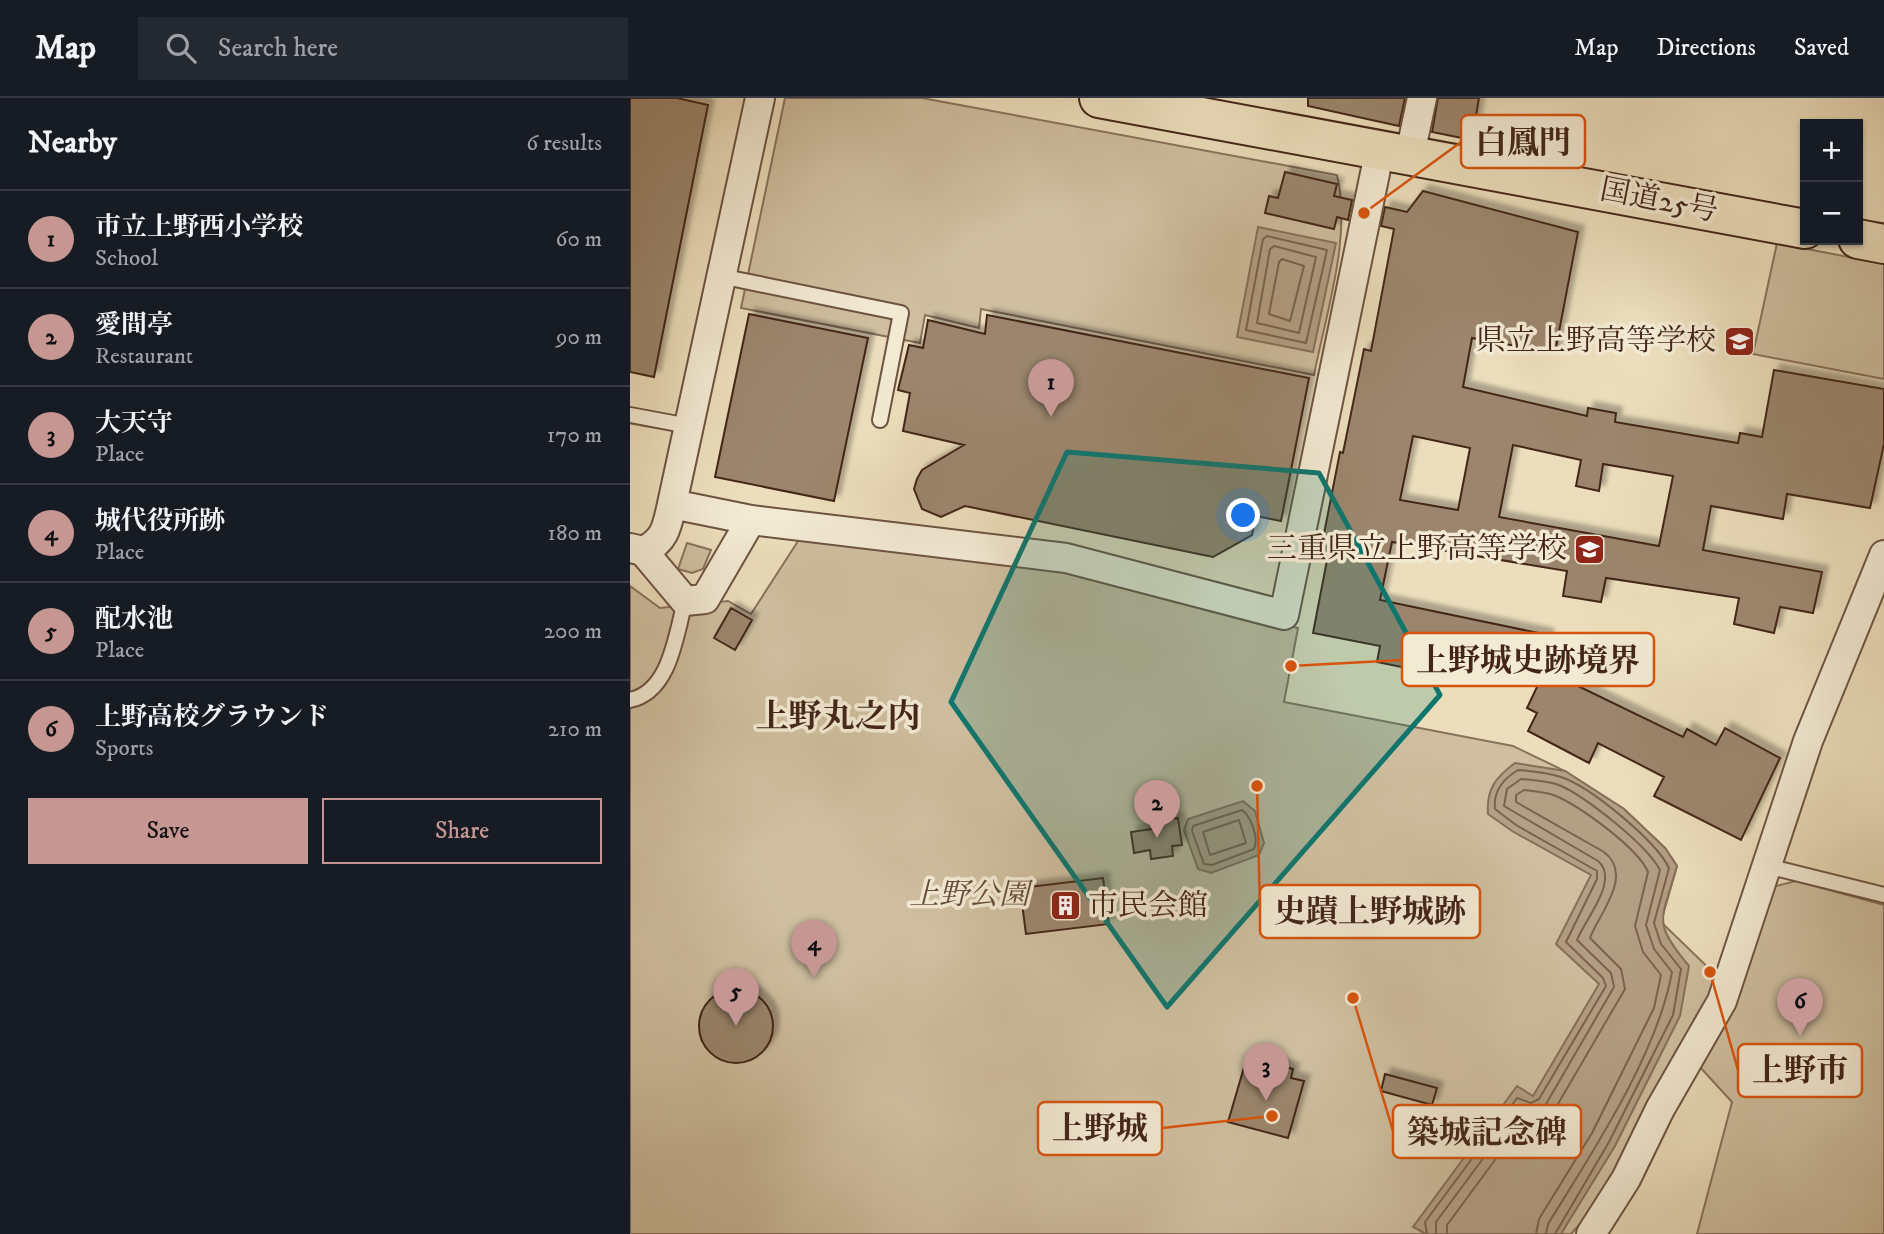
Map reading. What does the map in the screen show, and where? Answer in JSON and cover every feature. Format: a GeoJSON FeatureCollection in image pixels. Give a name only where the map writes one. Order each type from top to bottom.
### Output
{"type":"FeatureCollection","features":[{"type":"Feature","properties":{"kind":"highway","name":"国道25号"},"geometry":{"type":"LineString","coordinates":[[1099,98],[1800,228]]}},
{"type":"Feature","properties":{"kind":"highway"},"geometry":{"type":"LineString","coordinates":[[1863,240],[1884,244]]}},
{"type":"Feature","properties":{"kind":"street"},"geometry":{"type":"LineString","coordinates":[[636,550],[654,546],[665,533],[760,98]]}},
{"type":"Feature","properties":{"kind":"street"},"geometry":{"type":"LineString","coordinates":[[672,504],[751,520],[1030,551],[1284,615],[1395,151],[1422,98]]}},
{"type":"Feature","properties":{"kind":"street"},"geometry":{"type":"LineString","coordinates":[[636,550],[685,601],[705,599],[751,520]]}},
{"type":"Feature","properties":{"kind":"street"},"geometry":{"type":"LineString","coordinates":[[1591,1234],[1626,1178],[1660,1109],[1722,1002],[1808,741],[1884,555]]}},
{"type":"Feature","properties":{"kind":"lane"},"geometry":{"type":"LineString","coordinates":[[720,276],[901,313],[880,420]]}},
{"type":"Feature","properties":{"kind":"lane"},"geometry":{"type":"LineString","coordinates":[[630,415],[689,426]]}},
{"type":"Feature","properties":{"kind":"lane"},"geometry":{"type":"LineString","coordinates":[[630,700],[644,697],[658,684],[675,640],[685,601]]}},
{"type":"Feature","properties":{"kind":"lane"},"geometry":{"type":"LineString","coordinates":[[1767,866],[1884,895]]}},
{"type":"Feature","properties":{"kind":"highlighted area"},"geometry":{"type":"Polygon","coordinates":[[[1067,452],[1319,473],[1440,695],[1167,1007],[951,702],[1067,452]]]}},
{"type":"Feature","properties":{"kind":"green space"},"geometry":{"type":"Polygon","coordinates":[[[785,98],[922,98],[1337,175],[1341,199],[1339,249],[1331,301],[1314,375],[981,309],[979,328],[925,315],[920,343],[741,308],[785,98]]]}},
{"type":"Feature","properties":{"kind":"green space"},"geometry":{"type":"Polygon","coordinates":[[[1777,243],[1884,264],[1884,379],[1753,354],[1777,243]]]}},
{"type":"Feature","properties":{"kind":"green space","name":"上野公園"},"geometry":{"type":"Polygon","coordinates":[[[800,538],[1045,566],[1298,628],[1284,702],[1513,746],[1565,771],[1624,809],[1665,848],[1677,866],[1661,922],[1718,977],[1711,996],[1646,1106],[1630,1147],[1597,1205],[1571,1234],[630,1234],[630,586],[660,608],[728,601],[751,614],[800,538]]]}},
{"type":"Feature","properties":{"kind":"green space"},"geometry":{"type":"Polygon","coordinates":[[[687,543],[711,550],[703,569],[692,573],[678,569],[687,543]]]}},
{"type":"Feature","properties":{"kind":"green space"},"geometry":{"type":"Polygon","coordinates":[[[1796,881],[1884,905],[1884,1234],[1697,1234],[1732,1102],[1699,1066],[1772,887],[1796,881]]]}},
{"type":"Feature","properties":{"kind":"water"},"geometry":{"type":"Polygon","coordinates":[[[1258,227],[1336,243],[1313,352],[1237,337],[1258,227]]]}},
{"type":"Feature","properties":{"kind":"water"},"geometry":{"type":"Polygon","coordinates":[[[1515,763],[1565,771],[1624,809],[1665,848],[1677,866],[1663,919],[1669,939],[1689,966],[1680,1016],[1615,1146],[1561,1234],[1426,1234],[1413,1227],[1517,1086],[1533,1096],[1599,984],[1556,944],[1591,875],[1512,831],[1488,814],[1489,797],[1494,784],[1502,773],[1515,763]]]}},
{"type":"Feature","properties":{"kind":"water"},"geometry":{"type":"Polygon","coordinates":[[[1243,801],[1255,811],[1264,843],[1259,855],[1211,873],[1198,869],[1184,830],[1188,819],[1243,801]]]}},
{"type":"Feature","properties":{"kind":"building"},"geometry":{"type":"Polygon","coordinates":[[[630,98],[677,98],[708,105],[654,377],[630,372],[630,98]]]}},
{"type":"Feature","properties":{"kind":"building"},"geometry":{"type":"Polygon","coordinates":[[[1308,98],[1405,98],[1399,126],[1308,106],[1308,98]]]}},
{"type":"Feature","properties":{"kind":"building"},"geometry":{"type":"Polygon","coordinates":[[[1438,98],[1479,98],[1472,140],[1432,132],[1438,98]]]}},
{"type":"Feature","properties":{"kind":"building"},"geometry":{"type":"Polygon","coordinates":[[[1285,172],[1337,184],[1334,196],[1352,200],[1348,220],[1337,217],[1334,229],[1265,213],[1269,196],[1278,198],[1285,172]]]}},
{"type":"Feature","properties":{"kind":"building"},"geometry":{"type":"Polygon","coordinates":[[[1423,191],[1578,232],[1555,353],[1472,338],[1463,387],[1587,416],[1588,408],[1616,413],[1615,422],[1738,443],[1740,433],[1762,437],[1774,370],[1884,389],[1884,444],[1870,508],[1787,494],[1783,519],[1711,506],[1703,550],[1822,572],[1813,613],[1780,607],[1774,633],[1734,624],[1739,598],[1606,578],[1601,602],[1563,596],[1567,571],[1392,542],[1380,600],[1548,635],[1539,676],[1449,660],[1446,676],[1377,662],[1380,646],[1313,633],[1328,555],[1320,554],[1340,452],[1343,453],[1364,349],[1371,351],[1394,229],[1381,226],[1385,207],[1407,212],[1423,191]],[[1413,436],[1400,500],[1458,510],[1470,448],[1413,436]],[[1513,445],[1499,517],[1659,546],[1673,476],[1603,464],[1599,491],[1576,486],[1581,460],[1513,445]]]}},
{"type":"Feature","properties":{"kind":"building"},"geometry":{"type":"Polygon","coordinates":[[[749,314],[868,338],[834,501],[715,477],[749,314]]]}},
{"type":"Feature","properties":{"kind":"building"},"geometry":{"type":"Polygon","coordinates":[[[987,315],[1309,378],[1281,521],[1256,516],[1252,535],[1213,557],[965,506],[941,517],[922,509],[914,489],[922,470],[964,445],[903,431],[910,393],[898,390],[909,345],[923,348],[928,320],[985,334],[987,315]]]}},
{"type":"Feature","properties":{"kind":"building"},"geometry":{"type":"Polygon","coordinates":[[[731,608],[752,620],[735,650],[714,638],[731,608]]]}},
{"type":"Feature","properties":{"kind":"building"},"geometry":{"type":"Polygon","coordinates":[[[1545,670],[1683,737],[1687,729],[1716,745],[1725,728],[1780,758],[1741,840],[1654,796],[1664,777],[1598,743],[1589,763],[1528,731],[1537,713],[1527,708],[1545,670]]]}},
{"type":"Feature","properties":{"kind":"building"},"geometry":{"type":"Polygon","coordinates":[[[1178,818],[1182,845],[1172,846],[1173,856],[1151,859],[1150,850],[1134,853],[1131,832],[1159,828],[1158,820],[1178,818]]]}},
{"type":"Feature","properties":{"kind":"building","name":"市民会館"},"geometry":{"type":"Polygon","coordinates":[[[1103,878],[1109,924],[1026,934],[1020,888],[1103,878]]]}},
{"type":"Feature","properties":{"kind":"building"},"geometry":{"type":"Polygon","coordinates":[[[736,989],[757,995],[767,1005],[773,1026],[767,1047],[757,1057],[736,1063],[715,1057],[705,1047],[699,1026],[705,1005],[715,995],[736,989]]]}},
{"type":"Feature","properties":{"kind":"building"},"geometry":{"type":"Polygon","coordinates":[[[1266,1062],[1293,1069],[1291,1078],[1304,1081],[1288,1138],[1228,1122],[1245,1064],[1264,1070],[1266,1062]]]}},
{"type":"Feature","properties":{"kind":"building"},"geometry":{"type":"Polygon","coordinates":[[[1385,1074],[1437,1088],[1432,1105],[1381,1091],[1385,1074]]]}},
{"type":"Feature","properties":{"kind":"place","name":"白鳳門"},"geometry":{"type":"Point","coordinates":[1364,213]}},
{"type":"Feature","properties":{"kind":"place","name":"県立上野高等学校"},"geometry":{"type":"Point","coordinates":[1739,341]}},
{"type":"Feature","properties":{"kind":"place","name":"市立上野西小学校"},"geometry":{"type":"Point","coordinates":[1051,417]}},
{"type":"Feature","properties":{"kind":"place","name":"三重県立上野高等学校"},"geometry":{"type":"Point","coordinates":[1590,549]}},
{"type":"Feature","properties":{"kind":"place","name":"上野城史跡境界"},"geometry":{"type":"Point","coordinates":[1291,666]}},
{"type":"Feature","properties":{"kind":"place","name":"史蹟上野城跡"},"geometry":{"type":"Point","coordinates":[1257,786]}},
{"type":"Feature","properties":{"kind":"place","name":"愛間亭"},"geometry":{"type":"Point","coordinates":[1157,838]}},
{"type":"Feature","properties":{"kind":"place","name":"市民会館"},"geometry":{"type":"Point","coordinates":[1065,906]}},
{"type":"Feature","properties":{"kind":"place","name":"上野市"},"geometry":{"type":"Point","coordinates":[1710,972]}},
{"type":"Feature","properties":{"kind":"place","name":"城代役所跡"},"geometry":{"type":"Point","coordinates":[814,978]}},
{"type":"Feature","properties":{"kind":"place","name":"築城記念碑"},"geometry":{"type":"Point","coordinates":[1353,998]}},
{"type":"Feature","properties":{"kind":"place","name":"配水池"},"geometry":{"type":"Point","coordinates":[736,1026]}},
{"type":"Feature","properties":{"kind":"place","name":"上野高校グラウンド"},"geometry":{"type":"Point","coordinates":[1800,1036]}},
{"type":"Feature","properties":{"kind":"place","name":"大天守"},"geometry":{"type":"Point","coordinates":[1266,1101]}},
{"type":"Feature","properties":{"kind":"place","name":"上野城"},"geometry":{"type":"Point","coordinates":[1272,1116]}},
{"type":"Feature","properties":{"kind":"district","name":"上野丸之内"},"geometry":{"type":"Point","coordinates":[838,717]}}]}
